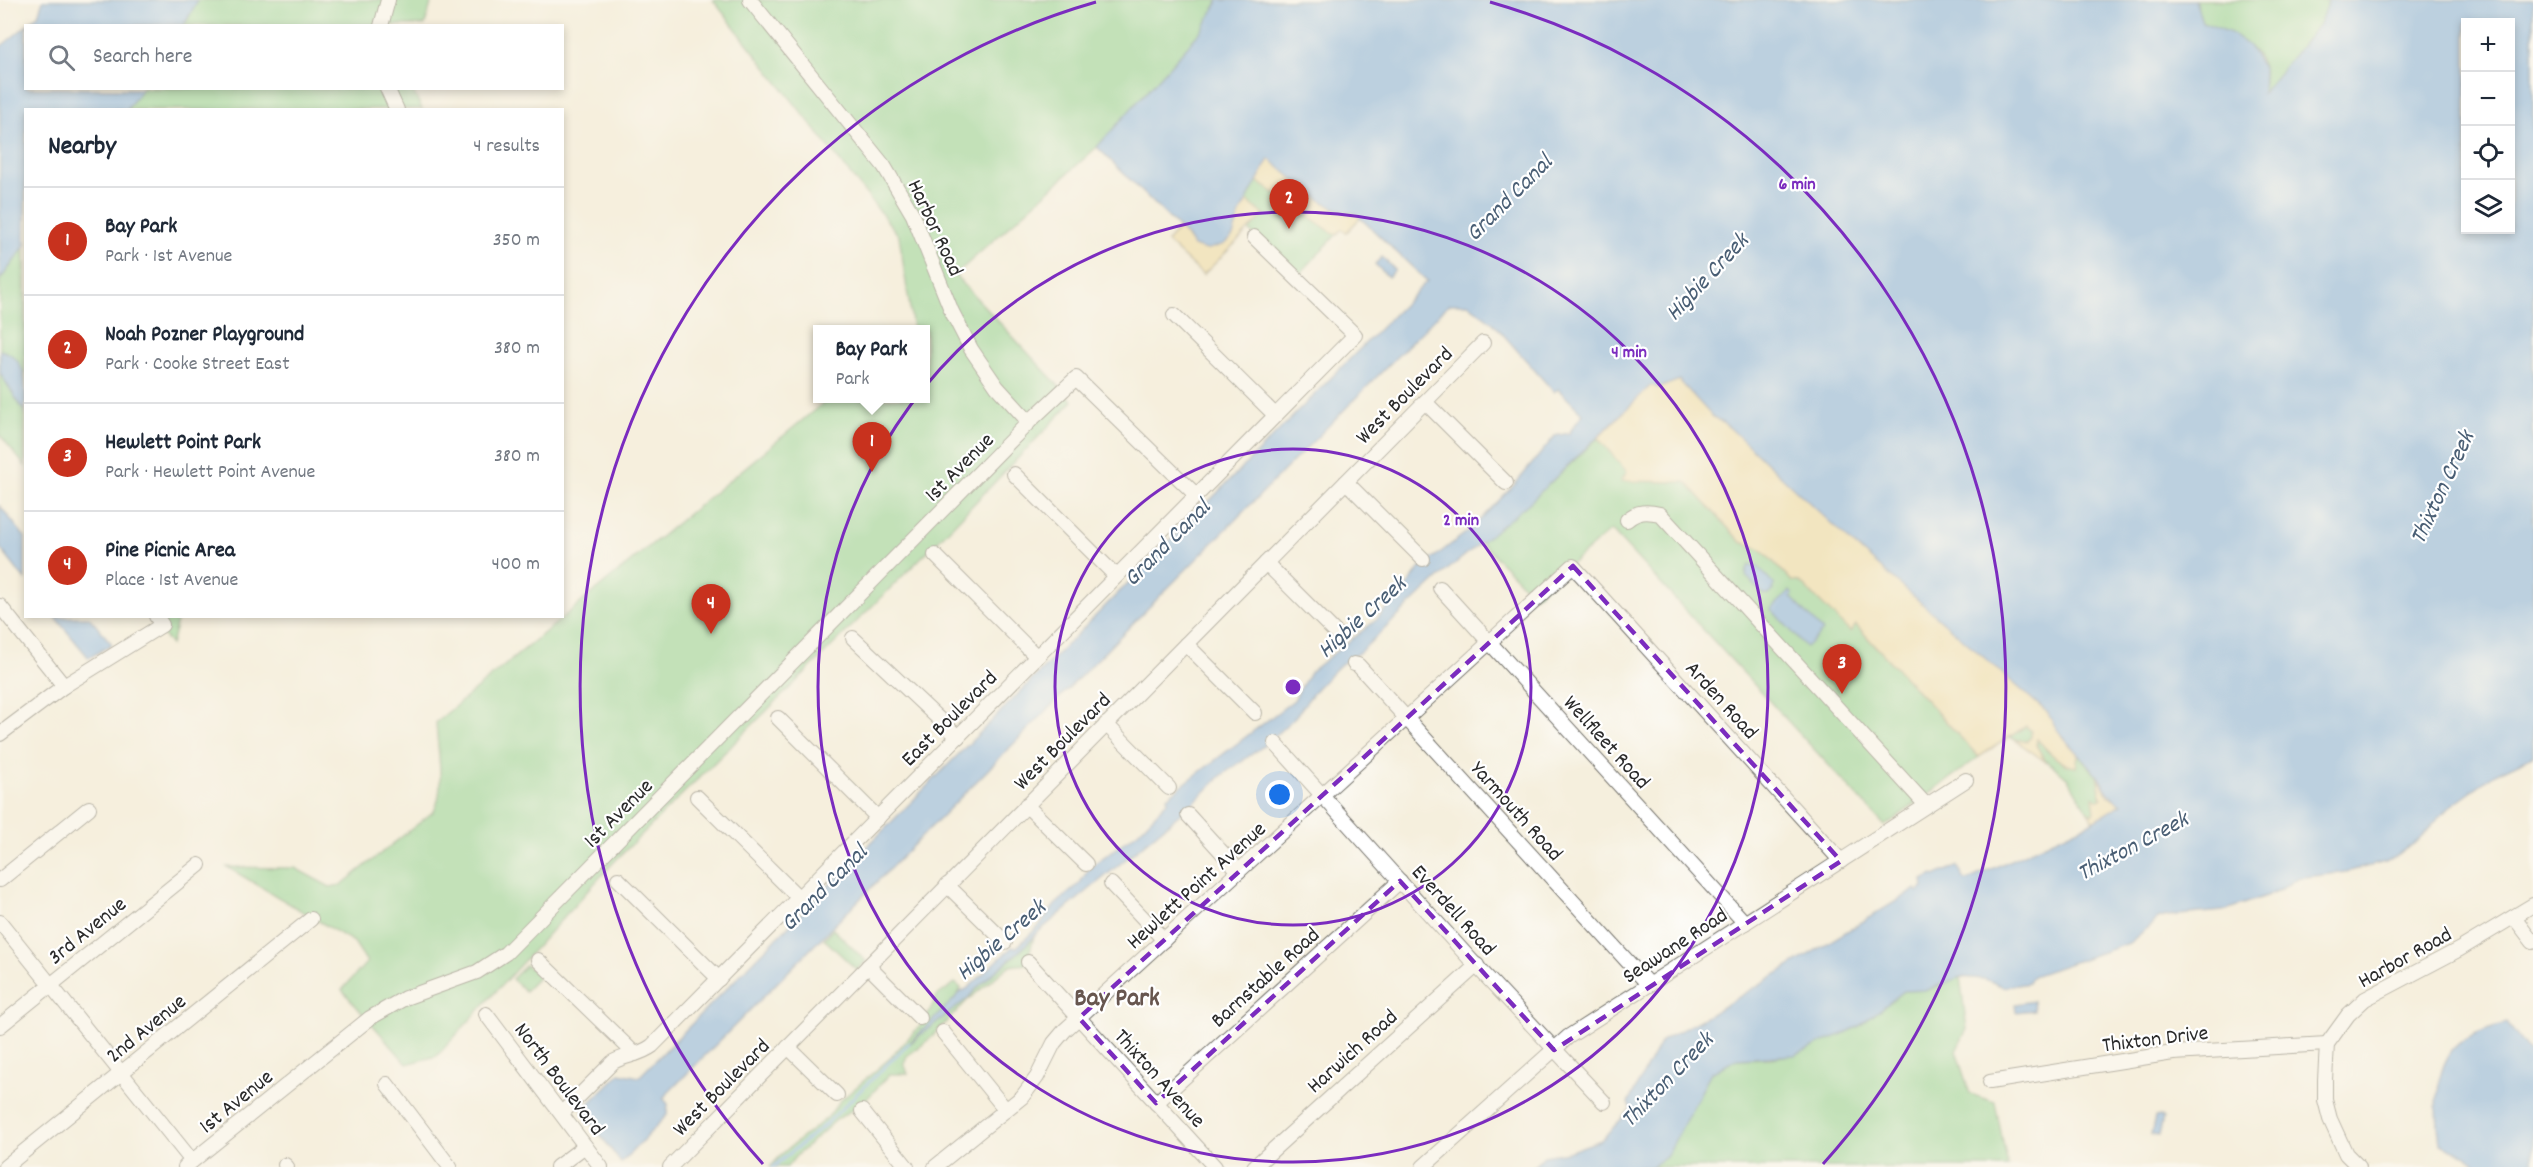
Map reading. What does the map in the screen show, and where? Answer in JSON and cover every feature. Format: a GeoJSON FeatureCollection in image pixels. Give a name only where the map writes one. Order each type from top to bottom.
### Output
{"type":"FeatureCollection","features":[{"type":"Feature","properties":{"kind":"street"},"geometry":{"type":"LineString","coordinates":[[382,24],[388,0]]}},
{"type":"Feature","properties":{"kind":"street","name":"Harbor Road"},"geometry":{"type":"LineString","coordinates":[[750,0],[884,166],[913,215],[952,312],[971,349],[997,387],[1029,422]]}},
{"type":"Feature","properties":{"kind":"street"},"geometry":{"type":"LineString","coordinates":[[388,90],[396,108]]}},
{"type":"Feature","properties":{"kind":"street","name":"East Boulevard"},"geometry":{"type":"LineString","coordinates":[[562,1113],[613,1062],[643,1052],[652,1046],[1355,335],[1254,237]]}},
{"type":"Feature","properties":{"kind":"street"},"geometry":{"type":"LineString","coordinates":[[1174,315],[1275,415]]}},
{"type":"Feature","properties":{"kind":"street","name":"West Boulevard"},"geometry":{"type":"LineString","coordinates":[[670,1167],[1483,343]]}},
{"type":"Feature","properties":{"kind":"street","name":"1st Avenue"},"geometry":{"type":"LineString","coordinates":[[189,1164],[370,1018],[405,998],[477,972],[506,953],[1029,422],[1076,378],[1196,495]]}},
{"type":"Feature","properties":{"kind":"street"},"geometry":{"type":"LineString","coordinates":[[1425,402],[1506,483]]}},
{"type":"Feature","properties":{"kind":"street"},"geometry":{"type":"LineString","coordinates":[[1014,474],[1116,576]]}},
{"type":"Feature","properties":{"kind":"street"},"geometry":{"type":"LineString","coordinates":[[1346,482],[1423,559]]}},
{"type":"Feature","properties":{"kind":"street"},"geometry":{"type":"LineString","coordinates":[[1627,520],[1634,515],[1648,511],[1660,514],[1926,805]]}},
{"type":"Feature","properties":{"kind":"street"},"geometry":{"type":"LineString","coordinates":[[935,555],[1037,657]]}},
{"type":"Feature","properties":{"kind":"street"},"geometry":{"type":"LineString","coordinates":[[1266,563],[1339,636]]}},
{"type":"Feature","properties":{"kind":"street","name":"Hewlett Point Avenue"},"geometry":{"type":"LineString","coordinates":[[935,1167],[1028,1090],[1054,1043],[1079,1018],[1573,566]]}},
{"type":"Feature","properties":{"kind":"street","name":"Arden Road"},"geometry":{"type":"LineString","coordinates":[[1573,566],[1841,861]]}},
{"type":"Feature","properties":{"kind":"street","name":"Wellfleet Road"},"geometry":{"type":"LineString","coordinates":[[1440,588],[1745,923]]}},
{"type":"Feature","properties":{"kind":"street"},"geometry":{"type":"LineString","coordinates":[[0,606],[63,686]]}},
{"type":"Feature","properties":{"kind":"street"},"geometry":{"type":"LineString","coordinates":[[0,734],[63,686],[156,622]]}},
{"type":"Feature","properties":{"kind":"street"},"geometry":{"type":"LineString","coordinates":[[853,638],[958,737]]}},
{"type":"Feature","properties":{"kind":"street"},"geometry":{"type":"LineString","coordinates":[[1186,644],[1254,713]]}},
{"type":"Feature","properties":{"kind":"street","name":"Yarmouth Road"},"geometry":{"type":"LineString","coordinates":[[1354,664],[1358,665],[1649,985]]}},
{"type":"Feature","properties":{"kind":"street"},"geometry":{"type":"LineString","coordinates":[[778,718],[878,818]]}},
{"type":"Feature","properties":{"kind":"street"},"geometry":{"type":"LineString","coordinates":[[1106,724],[1169,788]]}},
{"type":"Feature","properties":{"kind":"street","name":"Everdell Road"},"geometry":{"type":"LineString","coordinates":[[1275,743],[1604,1102]]}},
{"type":"Feature","properties":{"kind":"street","name":"Seawane Road"},"geometry":{"type":"LineString","coordinates":[[1423,1167],[1568,1037],[1966,780]]}},
{"type":"Feature","properties":{"kind":"street"},"geometry":{"type":"LineString","coordinates":[[697,797],[799,898]]}},
{"type":"Feature","properties":{"kind":"street"},"geometry":{"type":"LineString","coordinates":[[1026,805],[1086,864]]}},
{"type":"Feature","properties":{"kind":"street"},"geometry":{"type":"LineString","coordinates":[[0,880],[89,808]]}},
{"type":"Feature","properties":{"kind":"street"},"geometry":{"type":"LineString","coordinates":[[1188,815],[1239,871]]}},
{"type":"Feature","properties":{"kind":"street","name":"3rd Avenue"},"geometry":{"type":"LineString","coordinates":[[0,1026],[199,865]]}},
{"type":"Feature","properties":{"kind":"street"},"geometry":{"type":"LineString","coordinates":[[618,879],[719,979]]}},
{"type":"Feature","properties":{"kind":"street","name":"Barnstable Road"},"geometry":{"type":"LineString","coordinates":[[1156,1103],[1400,881]]}},
{"type":"Feature","properties":{"kind":"street"},"geometry":{"type":"LineString","coordinates":[[1111,884],[1164,940]]}},
{"type":"Feature","properties":{"kind":"street"},"geometry":{"type":"LineString","coordinates":[[947,885],[1005,942]]}},
{"type":"Feature","properties":{"kind":"street","name":"Harbor Road"},"geometry":{"type":"LineString","coordinates":[[2327,1044],[2348,1015],[2365,999],[2460,949],[2533,905]]}},
{"type":"Feature","properties":{"kind":"street"},"geometry":{"type":"LineString","coordinates":[[2514,917],[2533,942]]}},
{"type":"Feature","properties":{"kind":"street","name":"2nd Avenue"},"geometry":{"type":"LineString","coordinates":[[5,1167],[311,920]]}},
{"type":"Feature","properties":{"kind":"street"},"geometry":{"type":"LineString","coordinates":[[0,922],[122,1073],[189,1164]]}},
{"type":"Feature","properties":{"kind":"street"},"geometry":{"type":"LineString","coordinates":[[538,960],[635,1054]]}},
{"type":"Feature","properties":{"kind":"street","name":"Thixton Avenue"},"geometry":{"type":"LineString","coordinates":[[1028,962],[1215,1167]]}},
{"type":"Feature","properties":{"kind":"street","name":"Harwich Road"},"geometry":{"type":"LineString","coordinates":[[1254,1167],[1477,965]]}},
{"type":"Feature","properties":{"kind":"street"},"geometry":{"type":"LineString","coordinates":[[868,966],[920,1018]]}},
{"type":"Feature","properties":{"kind":"street","name":"North Boulevard"},"geometry":{"type":"LineString","coordinates":[[486,1014],[601,1167]]}},
{"type":"Feature","properties":{"kind":"street"},"geometry":{"type":"LineString","coordinates":[[943,1032],[1006,1110]]}},
{"type":"Feature","properties":{"kind":"street"},"geometry":{"type":"LineString","coordinates":[[2327,1044],[2325,1100],[2330,1119],[2346,1154],[2359,1167]]}},
{"type":"Feature","properties":{"kind":"street","name":"Thixton Drive"},"geometry":{"type":"LineString","coordinates":[[1990,1082],[2173,1053],[2327,1044]]}},
{"type":"Feature","properties":{"kind":"street"},"geometry":{"type":"LineString","coordinates":[[788,1047],[837,1095]]}},
{"type":"Feature","properties":{"kind":"street"},"geometry":{"type":"LineString","coordinates":[[387,1084],[450,1167]]}},
{"type":"Feature","properties":{"kind":"street"},"geometry":{"type":"LineString","coordinates":[[862,1111],[907,1167]]}},
{"type":"Feature","properties":{"kind":"street"},"geometry":{"type":"LineString","coordinates":[[557,1167],[585,1146]]}},
{"type":"Feature","properties":{"kind":"highlighted area"},"geometry":{"type":"Polygon","coordinates":[[[1573,566],[1841,861],[1554,1050],[1400,881],[1156,1103],[1079,1018],[1573,566]]]}},
{"type":"Feature","properties":{"kind":"green space"},"geometry":{"type":"Polygon","coordinates":[[[198,0],[432,0],[425,24],[185,24],[198,0]]]}},
{"type":"Feature","properties":{"kind":"green space"},"geometry":{"type":"Polygon","coordinates":[[[713,0],[1219,0],[1202,30],[1097,147],[955,275],[1073,401],[936,543],[614,862],[437,1056],[407,1064],[342,990],[367,962],[354,942],[227,867],[295,868],[330,887],[341,885],[434,811],[440,791],[436,722],[823,403],[930,403],[930,325],[912,325],[899,236],[713,0]]]}},
{"type":"Feature","properties":{"kind":"green space"},"geometry":{"type":"Polygon","coordinates":[[[2195,0],[2328,0],[2320,23],[2261,95],[2264,69],[2253,49],[2238,38],[2202,22],[2195,0]]]}},
{"type":"Feature","properties":{"kind":"green space"},"geometry":{"type":"Polygon","coordinates":[[[141,90],[412,90],[422,108],[128,108],[141,90]]]}},
{"type":"Feature","properties":{"kind":"green space"},"geometry":{"type":"Polygon","coordinates":[[[1257,181],[1337,234],[1296,278],[1249,230],[1264,215],[1247,201],[1257,181]]]}},
{"type":"Feature","properties":{"kind":"green space"},"geometry":{"type":"Polygon","coordinates":[[[24,247],[24,465],[0,435],[0,280],[24,247]]]}},
{"type":"Feature","properties":{"kind":"green space"},"geometry":{"type":"Polygon","coordinates":[[[1598,438],[1628,472],[1622,481],[1686,482],[1741,542],[1761,549],[1792,581],[1800,582],[1850,631],[1856,625],[1979,757],[1885,826],[1611,530],[1534,596],[1481,542],[1529,503],[1598,438]]]}},
{"type":"Feature","properties":{"kind":"green space"},"geometry":{"type":"Polygon","coordinates":[[[150,618],[178,618],[171,645],[150,618]]]}},
{"type":"Feature","properties":{"kind":"green space"},"geometry":{"type":"Polygon","coordinates":[[[2026,726],[2031,731],[2031,737],[2027,741],[2010,737],[2026,726]]]}},
{"type":"Feature","properties":{"kind":"green space"},"geometry":{"type":"Polygon","coordinates":[[[2037,738],[2048,752],[2076,767],[2078,754],[2097,776],[2102,798],[2099,801],[2094,797],[2095,811],[2093,814],[2088,812],[2068,779],[2047,762],[2039,752],[2037,738]]]}},
{"type":"Feature","properties":{"kind":"green space"},"geometry":{"type":"Polygon","coordinates":[[[833,929],[866,961],[857,970],[824,939],[833,929]]]}},
{"type":"Feature","properties":{"kind":"green space"},"geometry":{"type":"Polygon","coordinates":[[[1034,937],[1026,964],[1009,966],[968,1000],[925,1043],[907,1056],[904,1063],[908,1074],[890,1074],[863,1103],[836,1120],[787,1167],[770,1167],[785,1151],[828,1117],[840,1101],[889,1059],[926,1019],[937,996],[955,983],[961,988],[947,1007],[910,1042],[968,998],[1034,937]]]}},
{"type":"Feature","properties":{"kind":"green space"},"geometry":{"type":"Polygon","coordinates":[[[526,965],[539,977],[525,991],[512,979],[526,965]]]}},
{"type":"Feature","properties":{"kind":"green space"},"geometry":{"type":"Polygon","coordinates":[[[1960,977],[1967,1029],[1956,1051],[1970,1094],[1995,1102],[2008,1167],[1651,1167],[1666,1157],[1711,1073],[1737,1059],[1772,1058],[1795,1054],[1858,1027],[1904,991],[1927,990],[1960,977]]]}},
{"type":"Feature","properties":{"kind":"sand"},"geometry":{"type":"Polygon","coordinates":[[[1269,158],[1335,209],[1361,217],[1346,233],[1342,229],[1337,234],[1333,233],[1257,181],[1269,158]]]}},
{"type":"Feature","properties":{"kind":"sand"},"geometry":{"type":"Polygon","coordinates":[[[1247,201],[1264,215],[1203,275],[1167,242],[1179,228],[1194,246],[1233,236],[1240,213],[1247,201]]]}},
{"type":"Feature","properties":{"kind":"sand"},"geometry":{"type":"Polygon","coordinates":[[[1679,380],[1712,416],[1729,427],[1839,530],[2048,713],[2063,738],[2078,754],[2076,767],[2070,766],[2050,753],[2037,739],[2036,745],[2046,762],[2015,740],[2027,741],[2031,737],[2031,731],[2026,726],[1979,757],[1856,625],[1850,632],[1800,582],[1792,581],[1761,549],[1741,542],[1686,482],[1621,481],[1627,472],[1598,438],[1651,385],[1659,388],[1679,380]]]}},
{"type":"Feature","properties":{"kind":"sand"},"geometry":{"type":"Polygon","coordinates":[[[2097,776],[2109,796],[2122,804],[2094,821],[2088,812],[2093,814],[2095,811],[2093,797],[2099,800],[2102,798],[2097,776]]]}},
{"type":"Feature","properties":{"kind":"water"},"geometry":{"type":"Polygon","coordinates":[[[43,0],[198,0],[185,24],[28,24],[38,15],[43,0]]]}},
{"type":"Feature","properties":{"kind":"water"},"geometry":{"type":"Polygon","coordinates":[[[1219,0],[2195,0],[2202,22],[2231,33],[2249,46],[2263,68],[2262,94],[2320,23],[2328,0],[2533,0],[2533,756],[2495,774],[2449,807],[2418,841],[2386,862],[2346,872],[2297,878],[2277,892],[2223,911],[2167,916],[2158,919],[2129,943],[2033,976],[2029,983],[2004,987],[1985,979],[1960,977],[1927,990],[1904,991],[1858,1027],[1795,1055],[1737,1059],[1711,1073],[1666,1157],[1651,1167],[1533,1167],[1544,1156],[1568,1152],[1601,1140],[1631,1109],[1628,1103],[1661,1041],[1711,1014],[1916,889],[1918,892],[1924,887],[1923,880],[1957,866],[1965,880],[1968,880],[2094,821],[2122,804],[2111,795],[2092,768],[2064,739],[2048,713],[1851,542],[1729,427],[1712,416],[1679,380],[1659,388],[1651,385],[1529,503],[1446,571],[1360,652],[1341,664],[1317,688],[1295,717],[1265,745],[1222,775],[1192,804],[1037,933],[968,998],[908,1045],[961,992],[1012,947],[1017,947],[1041,924],[1055,905],[1080,883],[1090,867],[1138,832],[1168,801],[1167,797],[1294,700],[1310,672],[1376,620],[1405,589],[1419,569],[1472,528],[1517,482],[1555,436],[1569,433],[1583,414],[1558,389],[1554,392],[1493,323],[1468,304],[1449,304],[663,1098],[668,1104],[667,1115],[621,1163],[582,1110],[620,1073],[639,1077],[1427,281],[1356,214],[1332,207],[1269,159],[1240,213],[1233,236],[1224,244],[1206,250],[1193,246],[1187,236],[1097,147],[1202,30],[1219,0]]]}},
{"type":"Feature","properties":{"kind":"water"},"geometry":{"type":"Polygon","coordinates":[[[24,28],[24,90],[141,90],[128,108],[24,108],[24,247],[0,280],[0,47],[24,28]]]}},
{"type":"Feature","properties":{"kind":"water"},"geometry":{"type":"Polygon","coordinates":[[[1382,257],[1395,270],[1388,277],[1375,264],[1382,257]]]}},
{"type":"Feature","properties":{"kind":"water"},"geometry":{"type":"Polygon","coordinates":[[[0,350],[16,359],[21,367],[24,375],[24,411],[0,373],[0,350]]]}},
{"type":"Feature","properties":{"kind":"water"},"geometry":{"type":"Polygon","coordinates":[[[0,506],[24,536],[24,579],[0,548],[0,506]]]}},
{"type":"Feature","properties":{"kind":"water"},"geometry":{"type":"Polygon","coordinates":[[[1750,565],[1757,566],[1774,584],[1770,594],[1763,594],[1746,576],[1750,565]]]}},
{"type":"Feature","properties":{"kind":"water"},"geometry":{"type":"Polygon","coordinates":[[[1790,591],[1793,595],[1791,597],[1823,631],[1806,647],[1771,609],[1790,591]]]}},
{"type":"Feature","properties":{"kind":"water"},"geometry":{"type":"Polygon","coordinates":[[[56,618],[90,618],[112,644],[89,658],[56,618]]]}},
{"type":"Feature","properties":{"kind":"water"},"geometry":{"type":"Polygon","coordinates":[[[2033,1001],[2034,1010],[2016,1012],[2015,1004],[2033,1001]]]}},
{"type":"Feature","properties":{"kind":"water"},"geometry":{"type":"Polygon","coordinates":[[[2507,1023],[2533,1057],[2533,1167],[2479,1167],[2466,1155],[2440,1144],[2437,1108],[2439,1083],[2447,1059],[2458,1044],[2478,1032],[2507,1023]]]}},
{"type":"Feature","properties":{"kind":"water"},"geometry":{"type":"Polygon","coordinates":[[[2155,1117],[2163,1118],[2159,1136],[2151,1135],[2155,1117]]]}},
{"type":"Feature","properties":{"kind":"waterway","name":"Higbie Creek"},"geometry":{"type":"LineString","coordinates":[[773,1167],[827,1123],[909,1043]]}},
{"type":"Feature","properties":{"kind":"place","name":"Noah Pozner Playground"},"geometry":{"type":"Point","coordinates":[1289,229]}},
{"type":"Feature","properties":{"kind":"place","name":"Bay Park"},"geometry":{"type":"Point","coordinates":[872,472]}},
{"type":"Feature","properties":{"kind":"place","name":"Pine Picnic Area"},"geometry":{"type":"Point","coordinates":[711,634]}},
{"type":"Feature","properties":{"kind":"place","name":"Hewlett Point Park"},"geometry":{"type":"Point","coordinates":[1842,694]}},
{"type":"Feature","properties":{"kind":"district","name":"Bay Park"},"geometry":{"type":"Point","coordinates":[1117,996]}},
{"type":"Feature","properties":{"kind":"water label","name":"Grand Canal"},"geometry":{"type":"Point","coordinates":[1508,197]}},
{"type":"Feature","properties":{"kind":"water label","name":"Thixton Creek"},"geometry":{"type":"Point","coordinates":[2441,487]}},
{"type":"Feature","properties":{"kind":"water label","name":"Grand Canal"},"geometry":{"type":"Point","coordinates":[1166,542]}},
{"type":"Feature","properties":{"kind":"water label","name":"Thixton Creek"},"geometry":{"type":"Point","coordinates":[2132,845]}},
{"type":"Feature","properties":{"kind":"water label","name":"Grand Canal"},"geometry":{"type":"Point","coordinates":[823,887]}},
{"type":"Feature","properties":{"kind":"water label","name":"Thixton Creek"},"geometry":{"type":"Point","coordinates":[1666,1079]}}]}
